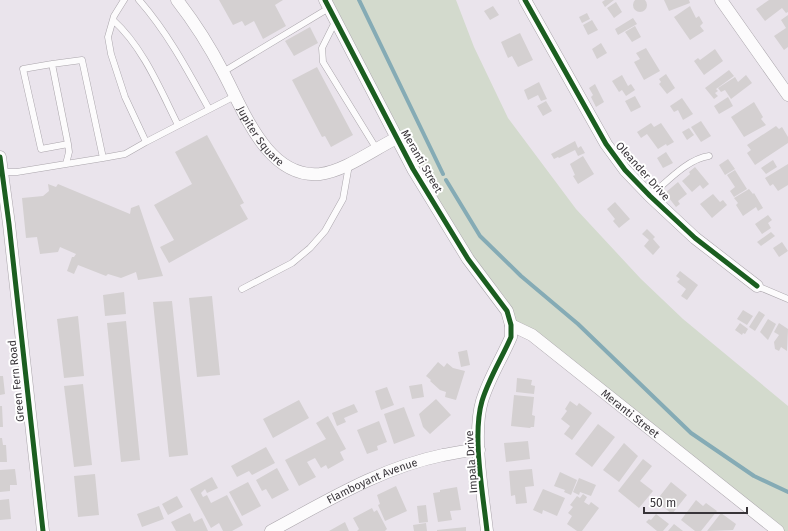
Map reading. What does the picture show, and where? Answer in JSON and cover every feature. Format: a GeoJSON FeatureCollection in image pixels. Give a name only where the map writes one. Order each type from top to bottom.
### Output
{"type":"FeatureCollection","features":[{"type":"Feature","properties":{"kind":"street","name":"Jupiter Square"},"geometry":{"type":"LineString","coordinates":[[177,0],[196,24],[257,135],[269,153],[282,164],[306,173],[320,174],[338,169],[397,138]]}},
{"type":"Feature","properties":{"kind":"street","name":"Oleander Drive"},"geometry":{"type":"LineString","coordinates":[[525,0],[606,144],[625,170],[650,196],[695,238],[757,286]]}},
{"type":"Feature","properties":{"kind":"street"},"geometry":{"type":"LineString","coordinates":[[721,0],[788,95]]}},
{"type":"Feature","properties":{"kind":"street","name":"Meranti Street"},"geometry":{"type":"LineString","coordinates":[[327,4],[335,22],[397,138],[468,259],[507,311],[511,325],[538,339],[778,531]]}},
{"type":"Feature","properties":{"kind":"street","name":"Green Fern Road"},"geometry":{"type":"LineString","coordinates":[[0,157],[3,172],[5,225],[43,531]]}},
{"type":"Feature","properties":{"kind":"street","name":"Impala Drive"},"geometry":{"type":"LineString","coordinates":[[487,531],[478,425],[482,401],[511,337],[511,325]]}},
{"type":"Feature","properties":{"kind":"street","name":"Flamboyant Avenue"},"geometry":{"type":"LineString","coordinates":[[271,531],[389,470],[417,461],[468,450],[479,450]]}},
{"type":"Feature","properties":{"kind":"lane"},"geometry":{"type":"LineString","coordinates":[[124,0],[113,20],[108,37],[111,54],[125,97],[146,142]]}},
{"type":"Feature","properties":{"kind":"lane"},"geometry":{"type":"LineString","coordinates":[[138,0],[152,15],[171,42],[209,109]]}},
{"type":"Feature","properties":{"kind":"lane"},"geometry":{"type":"LineString","coordinates":[[223,72],[327,4]]}},
{"type":"Feature","properties":{"kind":"lane"},"geometry":{"type":"LineString","coordinates":[[113,20],[133,42],[161,90],[178,125]]}},
{"type":"Feature","properties":{"kind":"lane"},"geometry":{"type":"LineString","coordinates":[[335,22],[322,48],[323,62],[376,148]]}},
{"type":"Feature","properties":{"kind":"lane"},"geometry":{"type":"LineString","coordinates":[[68,144],[41,148],[23,69],[82,60],[103,158]]}},
{"type":"Feature","properties":{"kind":"lane"},"geometry":{"type":"LineString","coordinates":[[52,64],[68,144],[69,152],[66,164]]}},
{"type":"Feature","properties":{"kind":"lane"},"geometry":{"type":"LineString","coordinates":[[3,172],[17,172],[125,154],[236,96]]}},
{"type":"Feature","properties":{"kind":"lane"},"geometry":{"type":"LineString","coordinates":[[650,196],[694,161],[699,158],[709,156]]}},
{"type":"Feature","properties":{"kind":"lane"},"geometry":{"type":"LineString","coordinates":[[242,289],[292,263],[310,248],[325,231],[343,199],[349,163]]}},
{"type":"Feature","properties":{"kind":"lane","name":"Oleander Drive"},"geometry":{"type":"LineString","coordinates":[[757,286],[788,299]]}},
{"type":"Feature","properties":{"kind":"shaded area"},"geometry":{"type":"Polygon","coordinates":[[[325,0],[456,0],[474,47],[508,118],[576,209],[641,279],[683,319],[788,406],[788,531],[778,531],[522,330],[467,259],[325,0]]]}},
{"type":"Feature","properties":{"kind":"building"},"geometry":{"type":"Polygon","coordinates":[[[640,-2],[645,0],[647,5],[645,10],[640,12],[635,10],[633,5],[635,0],[640,-2]]]}},
{"type":"Feature","properties":{"kind":"building"},"geometry":{"type":"Polygon","coordinates":[[[219,0],[283,0],[275,5],[286,26],[263,39],[254,21],[245,26],[242,21],[233,25],[219,0]]]}},
{"type":"Feature","properties":{"kind":"building"},"geometry":{"type":"Polygon","coordinates":[[[605,0],[614,0],[605,7],[602,2],[605,0]]]}},
{"type":"Feature","properties":{"kind":"building"},"geometry":{"type":"Polygon","coordinates":[[[664,0],[689,0],[690,3],[669,11],[664,0]]]}},
{"type":"Feature","properties":{"kind":"building"},"geometry":{"type":"Polygon","coordinates":[[[769,0],[788,0],[788,12],[786,13],[782,8],[765,21],[756,9],[769,0]]]}},
{"type":"Feature","properties":{"kind":"building"},"geometry":{"type":"Polygon","coordinates":[[[616,2],[622,12],[614,18],[607,8],[616,2]]]}},
{"type":"Feature","properties":{"kind":"building"},"geometry":{"type":"Polygon","coordinates":[[[493,6],[499,15],[490,20],[484,11],[493,6]]]}},
{"type":"Feature","properties":{"kind":"building"},"geometry":{"type":"Polygon","coordinates":[[[690,6],[696,18],[699,16],[703,23],[700,26],[704,31],[690,40],[674,17],[690,6]]]}},
{"type":"Feature","properties":{"kind":"building"},"geometry":{"type":"Polygon","coordinates":[[[587,13],[590,19],[582,23],[579,17],[587,13]]]}},
{"type":"Feature","properties":{"kind":"building"},"geometry":{"type":"Polygon","coordinates":[[[788,15],[788,47],[784,50],[774,36],[786,28],[781,20],[788,15]]]}},
{"type":"Feature","properties":{"kind":"building"},"geometry":{"type":"Polygon","coordinates":[[[633,18],[637,24],[618,35],[615,29],[633,18]]]}},
{"type":"Feature","properties":{"kind":"building"},"geometry":{"type":"Polygon","coordinates":[[[592,20],[598,30],[588,35],[583,25],[592,20]]]}},
{"type":"Feature","properties":{"kind":"building"},"geometry":{"type":"Polygon","coordinates":[[[635,26],[641,37],[632,42],[625,32],[635,26]]]}},
{"type":"Feature","properties":{"kind":"building"},"geometry":{"type":"Polygon","coordinates":[[[310,27],[318,43],[294,56],[285,41],[310,27]]]}},
{"type":"Feature","properties":{"kind":"building"},"geometry":{"type":"Polygon","coordinates":[[[520,33],[533,60],[518,67],[512,56],[508,58],[501,42],[520,33]]]}},
{"type":"Feature","properties":{"kind":"building"},"geometry":{"type":"Polygon","coordinates":[[[601,43],[607,53],[597,59],[592,49],[601,43]]]}},
{"type":"Feature","properties":{"kind":"building"},"geometry":{"type":"Polygon","coordinates":[[[646,48],[660,71],[644,80],[634,62],[640,59],[636,53],[646,48]]]}},
{"type":"Feature","properties":{"kind":"building"},"geometry":{"type":"Polygon","coordinates":[[[715,49],[723,61],[704,75],[694,61],[698,58],[700,60],[715,49]]]}},
{"type":"Feature","properties":{"kind":"building"},"geometry":{"type":"Polygon","coordinates":[[[317,67],[353,135],[331,147],[325,136],[322,137],[292,80],[317,67]]]}},
{"type":"Feature","properties":{"kind":"building"},"geometry":{"type":"Polygon","coordinates":[[[729,70],[734,76],[716,89],[718,91],[715,93],[718,96],[714,99],[705,88],[729,70]]]}},
{"type":"Feature","properties":{"kind":"building"},"geometry":{"type":"Polygon","coordinates":[[[666,74],[675,88],[667,94],[659,84],[661,82],[659,79],[666,74]]]}},
{"type":"Feature","properties":{"kind":"building"},"geometry":{"type":"Polygon","coordinates":[[[622,75],[628,86],[631,84],[635,90],[626,96],[622,90],[619,92],[612,81],[622,75]]]}},
{"type":"Feature","properties":{"kind":"building"},"geometry":{"type":"Polygon","coordinates":[[[746,75],[752,83],[731,99],[725,90],[721,92],[718,88],[735,77],[738,82],[746,75]]]}},
{"type":"Feature","properties":{"kind":"building"},"geometry":{"type":"Polygon","coordinates":[[[539,82],[547,99],[541,101],[538,95],[528,100],[524,90],[539,82]]]}},
{"type":"Feature","properties":{"kind":"building"},"geometry":{"type":"Polygon","coordinates":[[[595,84],[604,102],[596,107],[591,97],[593,95],[589,88],[595,84]]]}},
{"type":"Feature","properties":{"kind":"building"},"geometry":{"type":"Polygon","coordinates":[[[635,96],[641,107],[631,112],[625,101],[635,96]]]}},
{"type":"Feature","properties":{"kind":"building"},"geometry":{"type":"Polygon","coordinates":[[[728,97],[733,106],[719,114],[714,106],[728,97]]]}},
{"type":"Feature","properties":{"kind":"building"},"geometry":{"type":"Polygon","coordinates":[[[682,98],[693,114],[683,120],[678,110],[674,112],[670,106],[682,98]]]}},
{"type":"Feature","properties":{"kind":"building"},"geometry":{"type":"Polygon","coordinates":[[[546,101],[552,111],[543,116],[537,106],[546,101]]]}},
{"type":"Feature","properties":{"kind":"building"},"geometry":{"type":"Polygon","coordinates":[[[754,102],[763,117],[761,119],[766,125],[744,137],[731,117],[754,102]]]}},
{"type":"Feature","properties":{"kind":"building"},"geometry":{"type":"Polygon","coordinates":[[[701,121],[711,136],[701,142],[691,127],[701,121]]]}},
{"type":"Feature","properties":{"kind":"building"},"geometry":{"type":"Polygon","coordinates":[[[651,123],[654,127],[661,123],[674,142],[667,146],[666,144],[658,149],[647,134],[641,138],[637,132],[651,123]]]}},
{"type":"Feature","properties":{"kind":"building"},"geometry":{"type":"Polygon","coordinates":[[[776,126],[779,129],[782,127],[788,137],[788,143],[755,165],[747,153],[751,150],[747,145],[776,126]]]}},
{"type":"Feature","properties":{"kind":"building"},"geometry":{"type":"Polygon","coordinates":[[[689,128],[694,135],[687,140],[682,132],[689,128]]]}},
{"type":"Feature","properties":{"kind":"building"},"geometry":{"type":"Polygon","coordinates":[[[207,135],[244,203],[240,205],[248,219],[169,263],[160,247],[174,240],[154,205],[192,184],[175,152],[207,135]]]}},
{"type":"Feature","properties":{"kind":"building"},"geometry":{"type":"Polygon","coordinates":[[[575,141],[578,148],[581,146],[585,153],[578,156],[575,150],[554,159],[551,154],[575,141]]]}},
{"type":"Feature","properties":{"kind":"building"},"geometry":{"type":"Polygon","coordinates":[[[666,152],[673,163],[663,168],[657,158],[666,152]]]}},
{"type":"Feature","properties":{"kind":"building"},"geometry":{"type":"Polygon","coordinates":[[[583,156],[594,174],[578,184],[573,176],[575,175],[570,164],[583,156]]]}},
{"type":"Feature","properties":{"kind":"building"},"geometry":{"type":"Polygon","coordinates":[[[728,159],[735,169],[725,175],[719,165],[728,159]]]}},
{"type":"Feature","properties":{"kind":"building"},"geometry":{"type":"Polygon","coordinates":[[[773,160],[777,167],[766,174],[761,168],[773,160]]]}},
{"type":"Feature","properties":{"kind":"building"},"geometry":{"type":"Polygon","coordinates":[[[788,164],[788,185],[778,191],[773,184],[770,186],[765,178],[788,164]]]}},
{"type":"Feature","properties":{"kind":"building"},"geometry":{"type":"Polygon","coordinates":[[[695,167],[709,184],[703,189],[700,185],[692,192],[682,181],[695,167]]]}},
{"type":"Feature","properties":{"kind":"building"},"geometry":{"type":"Polygon","coordinates":[[[735,170],[747,189],[734,197],[730,191],[735,187],[727,175],[735,170]]]}},
{"type":"Feature","properties":{"kind":"building"},"geometry":{"type":"Polygon","coordinates":[[[678,182],[687,194],[678,201],[680,204],[676,207],[665,193],[678,182]]]}},
{"type":"Feature","properties":{"kind":"building"},"geometry":{"type":"Polygon","coordinates":[[[48,184],[56,187],[58,184],[130,214],[131,208],[139,205],[163,276],[138,280],[136,272],[121,278],[108,274],[106,276],[78,265],[74,274],[67,271],[72,257],[76,254],[60,247],[58,252],[40,254],[37,237],[26,238],[22,198],[43,196],[49,191],[48,184]]]}},
{"type":"Feature","properties":{"kind":"building"},"geometry":{"type":"Polygon","coordinates":[[[749,189],[753,194],[754,193],[763,208],[758,211],[756,207],[743,216],[736,205],[738,203],[734,198],[749,189]]]}},
{"type":"Feature","properties":{"kind":"building"},"geometry":{"type":"Polygon","coordinates":[[[713,194],[720,202],[723,200],[727,205],[712,218],[700,204],[713,194]]]}},
{"type":"Feature","properties":{"kind":"building"},"geometry":{"type":"Polygon","coordinates":[[[615,202],[630,219],[619,228],[613,221],[615,219],[607,209],[615,202]]]}},
{"type":"Feature","properties":{"kind":"building"},"geometry":{"type":"Polygon","coordinates":[[[768,215],[772,220],[768,223],[771,228],[762,234],[755,224],[768,215]]]}},
{"type":"Feature","properties":{"kind":"building"},"geometry":{"type":"Polygon","coordinates":[[[647,229],[655,237],[653,239],[660,247],[653,255],[644,246],[649,240],[642,234],[647,229]]]}},
{"type":"Feature","properties":{"kind":"building"},"geometry":{"type":"Polygon","coordinates":[[[771,232],[775,236],[761,246],[757,242],[771,232]]]}},
{"type":"Feature","properties":{"kind":"building"},"geometry":{"type":"Polygon","coordinates":[[[782,242],[788,251],[779,257],[773,248],[782,242]]]}},
{"type":"Feature","properties":{"kind":"building"},"geometry":{"type":"Polygon","coordinates":[[[680,271],[698,285],[687,300],[681,296],[686,289],[677,282],[680,279],[676,276],[680,271]]]}},
{"type":"Feature","properties":{"kind":"building"},"geometry":{"type":"Polygon","coordinates":[[[124,292],[126,314],[105,316],[103,295],[124,292]]]}},
{"type":"Feature","properties":{"kind":"building"},"geometry":{"type":"Polygon","coordinates":[[[212,296],[220,375],[197,377],[189,298],[212,296]]]}},
{"type":"Feature","properties":{"kind":"building"},"geometry":{"type":"Polygon","coordinates":[[[172,301],[188,455],[169,457],[153,302],[172,301]]]}},
{"type":"Feature","properties":{"kind":"building"},"geometry":{"type":"Polygon","coordinates":[[[743,310],[753,316],[747,325],[737,319],[743,310]]]}},
{"type":"Feature","properties":{"kind":"building"},"geometry":{"type":"Polygon","coordinates":[[[759,311],[765,315],[755,331],[749,327],[759,311]]]}},
{"type":"Feature","properties":{"kind":"building"},"geometry":{"type":"Polygon","coordinates":[[[78,316],[84,376],[64,378],[57,319],[78,316]]]}},
{"type":"Feature","properties":{"kind":"building"},"geometry":{"type":"Polygon","coordinates":[[[768,319],[776,324],[768,340],[760,332],[768,319]]]}},
{"type":"Feature","properties":{"kind":"building"},"geometry":{"type":"Polygon","coordinates":[[[126,321],[140,460],[121,462],[107,323],[126,321]]]}},
{"type":"Feature","properties":{"kind":"building"},"geometry":{"type":"Polygon","coordinates":[[[740,323],[748,329],[745,334],[743,333],[742,335],[735,330],[740,323]]]}},
{"type":"Feature","properties":{"kind":"building"},"geometry":{"type":"Polygon","coordinates":[[[779,323],[788,329],[787,351],[781,347],[779,351],[775,349],[774,342],[779,335],[774,332],[779,323]]]}},
{"type":"Feature","properties":{"kind":"building"},"geometry":{"type":"Polygon","coordinates":[[[467,350],[470,365],[461,367],[458,352],[467,350]]]}},
{"type":"Feature","properties":{"kind":"building"},"geometry":{"type":"Polygon","coordinates":[[[438,362],[444,367],[447,363],[453,368],[465,371],[456,400],[445,397],[446,392],[440,390],[426,376],[438,362]]]}},
{"type":"Feature","properties":{"kind":"building"},"geometry":{"type":"Polygon","coordinates":[[[0,376],[3,376],[5,394],[0,395],[0,376]]]}},
{"type":"Feature","properties":{"kind":"building"},"geometry":{"type":"Polygon","coordinates":[[[517,378],[532,380],[531,385],[535,386],[534,394],[516,392],[517,378]]]}},
{"type":"Feature","properties":{"kind":"building"},"geometry":{"type":"Polygon","coordinates":[[[83,384],[92,465],[74,467],[64,386],[83,384]]]}},
{"type":"Feature","properties":{"kind":"building"},"geometry":{"type":"Polygon","coordinates":[[[422,384],[424,397],[412,399],[409,386],[422,384]]]}},
{"type":"Feature","properties":{"kind":"building"},"geometry":{"type":"Polygon","coordinates":[[[387,387],[394,405],[381,410],[375,391],[387,387]]]}},
{"type":"Feature","properties":{"kind":"building"},"geometry":{"type":"Polygon","coordinates":[[[514,395],[534,397],[532,415],[535,416],[534,427],[511,426],[514,395]]]}},
{"type":"Feature","properties":{"kind":"building"},"geometry":{"type":"Polygon","coordinates":[[[436,399],[451,415],[430,434],[423,427],[419,414],[436,399]]]}},
{"type":"Feature","properties":{"kind":"building"},"geometry":{"type":"Polygon","coordinates":[[[299,400],[309,418],[273,438],[263,419],[299,400]]]}},
{"type":"Feature","properties":{"kind":"building"},"geometry":{"type":"Polygon","coordinates":[[[570,401],[577,406],[579,403],[592,413],[572,440],[564,434],[570,426],[561,419],[567,411],[565,409],[570,401]]]}},
{"type":"Feature","properties":{"kind":"building"},"geometry":{"type":"Polygon","coordinates":[[[354,404],[358,412],[344,418],[346,422],[337,426],[332,413],[354,404]]]}},
{"type":"Feature","properties":{"kind":"building"},"geometry":{"type":"Polygon","coordinates":[[[0,406],[2,406],[3,427],[0,427],[0,406]]]}},
{"type":"Feature","properties":{"kind":"building"},"geometry":{"type":"Polygon","coordinates":[[[404,407],[415,436],[394,444],[384,414],[404,407]]]}},
{"type":"Feature","properties":{"kind":"building"},"geometry":{"type":"Polygon","coordinates":[[[328,416],[346,449],[340,452],[344,460],[328,469],[326,465],[321,468],[315,458],[307,462],[316,477],[299,486],[285,460],[326,439],[316,423],[328,416]]]}},
{"type":"Feature","properties":{"kind":"building"},"geometry":{"type":"Polygon","coordinates":[[[379,421],[387,442],[377,446],[378,450],[367,454],[357,430],[379,421]]]}},
{"type":"Feature","properties":{"kind":"building"},"geometry":{"type":"Polygon","coordinates":[[[598,424],[615,437],[592,467],[575,454],[598,424]]]}},
{"type":"Feature","properties":{"kind":"building"},"geometry":{"type":"Polygon","coordinates":[[[0,438],[2,438],[3,445],[6,445],[7,462],[0,462],[0,438]]]}},
{"type":"Feature","properties":{"kind":"building"},"geometry":{"type":"Polygon","coordinates":[[[528,441],[530,459],[506,462],[504,443],[528,441]]]}},
{"type":"Feature","properties":{"kind":"building"},"geometry":{"type":"Polygon","coordinates":[[[624,443],[638,456],[619,482],[603,470],[624,443]]]}},
{"type":"Feature","properties":{"kind":"building"},"geometry":{"type":"Polygon","coordinates":[[[266,447],[275,463],[252,475],[249,471],[237,477],[231,466],[266,447]]]}},
{"type":"Feature","properties":{"kind":"building"},"geometry":{"type":"Polygon","coordinates":[[[643,459],[652,466],[640,481],[653,491],[639,508],[618,491],[643,459]]]}},
{"type":"Feature","properties":{"kind":"building"},"geometry":{"type":"Polygon","coordinates":[[[277,468],[289,490],[272,499],[266,489],[262,491],[256,480],[277,468]]]}},
{"type":"Feature","properties":{"kind":"building"},"geometry":{"type":"Polygon","coordinates":[[[15,469],[17,485],[10,485],[10,491],[0,492],[0,470],[15,469]]]}},
{"type":"Feature","properties":{"kind":"building"},"geometry":{"type":"Polygon","coordinates":[[[532,469],[534,486],[525,487],[527,503],[516,504],[515,495],[511,496],[509,471],[532,469]]]}},
{"type":"Feature","properties":{"kind":"building"},"geometry":{"type":"Polygon","coordinates":[[[560,472],[577,480],[571,495],[564,492],[565,490],[554,486],[560,472]]]}},
{"type":"Feature","properties":{"kind":"building"},"geometry":{"type":"Polygon","coordinates":[[[95,474],[99,515],[78,517],[74,476],[95,474]]]}},
{"type":"Feature","properties":{"kind":"building"},"geometry":{"type":"Polygon","coordinates":[[[212,477],[218,488],[207,493],[205,489],[201,493],[203,497],[207,495],[211,503],[227,495],[243,525],[232,531],[223,531],[219,523],[211,528],[190,489],[212,477]]]}},
{"type":"Feature","properties":{"kind":"building"},"geometry":{"type":"Polygon","coordinates":[[[579,478],[596,485],[591,496],[580,492],[579,495],[573,492],[579,478]]]}},
{"type":"Feature","properties":{"kind":"building"},"geometry":{"type":"Polygon","coordinates":[[[248,482],[261,506],[242,516],[229,492],[248,482]]]}},
{"type":"Feature","properties":{"kind":"building"},"geometry":{"type":"Polygon","coordinates":[[[671,482],[687,495],[672,514],[656,501],[671,482]]]}},
{"type":"Feature","properties":{"kind":"building"},"geometry":{"type":"Polygon","coordinates":[[[396,486],[407,511],[385,521],[378,505],[380,504],[377,495],[396,486]]]}},
{"type":"Feature","properties":{"kind":"building"},"geometry":{"type":"Polygon","coordinates":[[[457,487],[461,510],[450,511],[452,520],[438,522],[433,493],[440,492],[440,490],[457,487]]]}},
{"type":"Feature","properties":{"kind":"building"},"geometry":{"type":"Polygon","coordinates":[[[543,489],[565,498],[557,516],[543,510],[542,514],[533,510],[543,489]]]}},
{"type":"Feature","properties":{"kind":"building"},"geometry":{"type":"Polygon","coordinates":[[[583,494],[587,497],[584,502],[589,505],[591,502],[599,508],[582,531],[577,531],[567,524],[572,516],[568,513],[573,507],[570,505],[577,496],[580,498],[583,494]]]}},
{"type":"Feature","properties":{"kind":"building"},"geometry":{"type":"Polygon","coordinates":[[[177,496],[183,507],[168,515],[162,504],[177,496]]]}},
{"type":"Feature","properties":{"kind":"building"},"geometry":{"type":"Polygon","coordinates":[[[9,499],[11,519],[0,520],[0,500],[9,499]]]}},
{"type":"Feature","properties":{"kind":"building"},"geometry":{"type":"Polygon","coordinates":[[[696,500],[703,506],[706,503],[717,511],[701,531],[695,531],[681,520],[696,500]]]}},
{"type":"Feature","properties":{"kind":"building"},"geometry":{"type":"Polygon","coordinates":[[[426,505],[428,522],[419,523],[417,506],[426,505]]]}},
{"type":"Feature","properties":{"kind":"building"},"geometry":{"type":"Polygon","coordinates":[[[159,506],[164,519],[142,527],[137,514],[159,506]]]}},
{"type":"Feature","properties":{"kind":"building"},"geometry":{"type":"Polygon","coordinates":[[[372,508],[374,512],[377,510],[387,529],[385,531],[357,531],[359,529],[353,518],[372,508]]]}},
{"type":"Feature","properties":{"kind":"building"},"geometry":{"type":"Polygon","coordinates":[[[190,513],[194,522],[202,518],[208,531],[176,531],[171,522],[190,513]]]}},
{"type":"Feature","properties":{"kind":"building"},"geometry":{"type":"Polygon","coordinates":[[[721,513],[736,524],[733,530],[707,531],[721,513]]]}},
{"type":"Feature","properties":{"kind":"building"},"geometry":{"type":"Polygon","coordinates":[[[656,514],[669,524],[663,531],[657,531],[646,522],[649,519],[651,520],[656,514]]]}},
{"type":"Feature","properties":{"kind":"building"},"geometry":{"type":"Polygon","coordinates":[[[345,522],[349,531],[329,531],[345,522]]]}},
{"type":"Feature","properties":{"kind":"building"},"geometry":{"type":"Polygon","coordinates":[[[426,523],[427,531],[414,531],[413,525],[426,523]]]}},
{"type":"Feature","properties":{"kind":"building"},"geometry":{"type":"Polygon","coordinates":[[[674,524],[683,531],[668,531],[674,524]]]}},
{"type":"Feature","properties":{"kind":"building"},"geometry":{"type":"Polygon","coordinates":[[[466,527],[466,531],[437,531],[437,530],[466,527]]]}},
{"type":"Feature","properties":{"kind":"waterway"},"geometry":{"type":"LineString","coordinates":[[359,0],[443,174]]}},
{"type":"Feature","properties":{"kind":"waterway"},"geometry":{"type":"LineString","coordinates":[[446,180],[480,236],[521,276],[578,324],[691,433],[754,476],[788,492]]}},
{"type":"Feature","properties":{"kind":"cycle path"},"geometry":{"type":"LineString","coordinates":[[325,0],[413,169],[468,259],[507,311],[511,325],[511,337],[488,384],[479,415],[479,465],[487,531]]}},
{"type":"Feature","properties":{"kind":"cycle path"},"geometry":{"type":"LineString","coordinates":[[525,0],[606,144],[625,170],[650,196],[695,238],[757,286]]}},
{"type":"Feature","properties":{"kind":"cycle path"},"geometry":{"type":"LineString","coordinates":[[0,157],[9,224],[43,531]]}}]}
